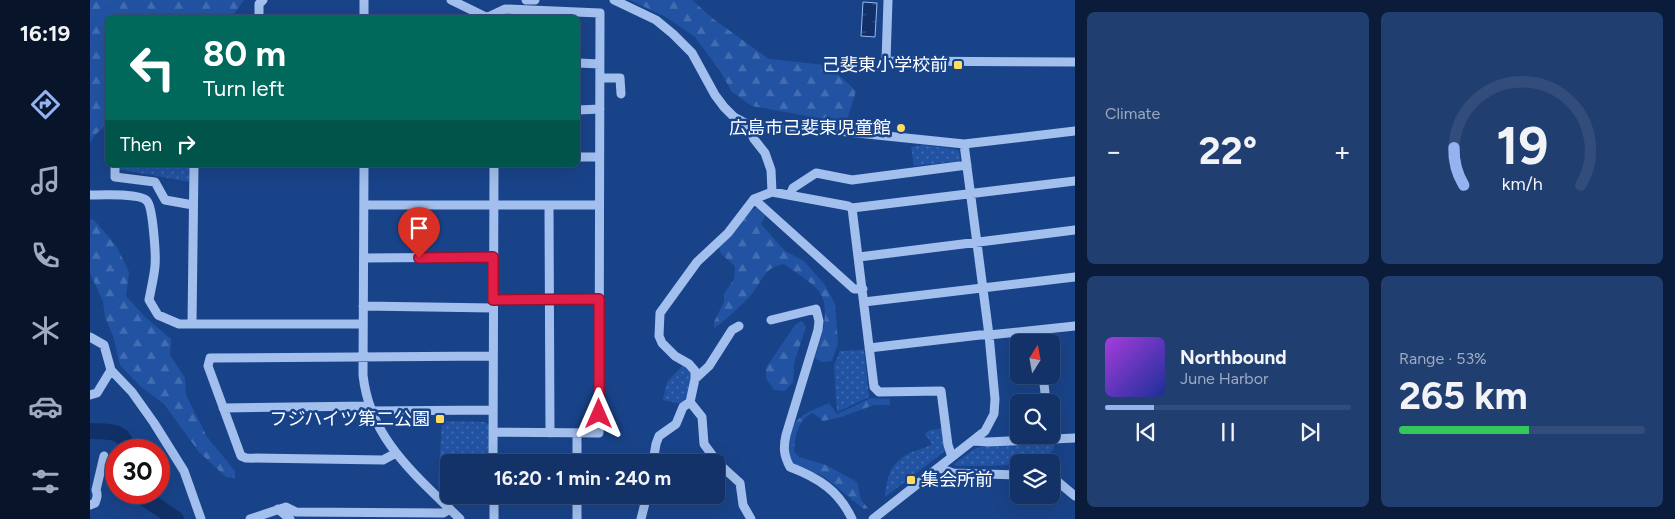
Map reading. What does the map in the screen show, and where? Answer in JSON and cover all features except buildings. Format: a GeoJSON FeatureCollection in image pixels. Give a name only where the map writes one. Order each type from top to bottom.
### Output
{"type":"FeatureCollection","features":[{"type":"Feature","properties":{"kind":"street"},"geometry":{"type":"LineString","coordinates":[[259,15],[259,4],[263,0]]}},
{"type":"Feature","properties":{"kind":"street"},"geometry":{"type":"LineString","coordinates":[[364,0],[364,15]]}},
{"type":"Feature","properties":{"kind":"street"},"geometry":{"type":"LineString","coordinates":[[452,0],[484,15]]}},
{"type":"Feature","properties":{"kind":"street"},"geometry":{"type":"LineString","coordinates":[[526,0],[535,0]]}},
{"type":"Feature","properties":{"kind":"street"},"geometry":{"type":"LineString","coordinates":[[614,0],[656,20],[673,34],[692,53],[724,107],[734,117],[747,124],[964,144],[1075,130]]}},
{"type":"Feature","properties":{"kind":"street"},"geometry":{"type":"LineString","coordinates":[[888,0],[886,61],[1075,62]]}},
{"type":"Feature","properties":{"kind":"street"},"geometry":{"type":"LineString","coordinates":[[492,15],[504,9],[600,13],[599,434],[493,432]]}},
{"type":"Feature","properties":{"kind":"street"},"geometry":{"type":"LineString","coordinates":[[580,63],[600,64]]}},
{"type":"Feature","properties":{"kind":"street"},"geometry":{"type":"LineString","coordinates":[[600,78],[620,78],[621,94]]}},
{"type":"Feature","properties":{"kind":"street"},"geometry":{"type":"LineString","coordinates":[[580,110],[600,110]]}},
{"type":"Feature","properties":{"kind":"street"},"geometry":{"type":"LineString","coordinates":[[747,124],[754,139],[765,153],[771,170],[772,192]]}},
{"type":"Feature","properties":{"kind":"street"},"geometry":{"type":"LineString","coordinates":[[876,518],[985,431],[994,414],[995,399],[989,335],[964,144]]}},
{"type":"Feature","properties":{"kind":"street"},"geometry":{"type":"LineString","coordinates":[[580,157],[600,157]]}},
{"type":"Feature","properties":{"kind":"street"},"geometry":{"type":"LineString","coordinates":[[790,195],[793,188],[816,173],[852,180],[967,165]]}},
{"type":"Feature","properties":{"kind":"street"},"geometry":{"type":"LineString","coordinates":[[115,167],[115,177],[155,182],[165,200],[193,205]]}},
{"type":"Feature","properties":{"kind":"street"},"geometry":{"type":"LineString","coordinates":[[192,324],[194,167]]}},
{"type":"Feature","properties":{"kind":"street"},"geometry":{"type":"LineString","coordinates":[[364,167],[363,357],[365,392],[370,409],[381,433],[396,453],[460,519]]}},
{"type":"Feature","properties":{"kind":"street"},"geometry":{"type":"LineString","coordinates":[[493,454],[494,167]]}},
{"type":"Feature","properties":{"kind":"street"},"geometry":{"type":"LineString","coordinates":[[654,454],[660,436],[676,424],[683,407],[690,402],[695,379],[695,371],[689,364],[675,356],[662,343],[659,336],[660,312],[697,262],[728,233],[754,199],[772,192],[852,208],[1075,181]]}},
{"type":"Feature","properties":{"kind":"street"},"geometry":{"type":"LineString","coordinates":[[90,194],[138,197],[147,200],[150,206],[156,264],[149,300],[158,315],[179,324],[363,324]]}},
{"type":"Feature","properties":{"kind":"street"},"geometry":{"type":"LineString","coordinates":[[754,199],[854,289],[862,289]]}},
{"type":"Feature","properties":{"kind":"street"},"geometry":{"type":"LineString","coordinates":[[364,205],[599,205]]}},
{"type":"Feature","properties":{"kind":"street"},"geometry":{"type":"LineString","coordinates":[[549,206],[550,433]]}},
{"type":"Feature","properties":{"kind":"street"},"geometry":{"type":"LineString","coordinates":[[852,208],[874,387],[879,392],[941,391],[948,445],[952,457]]}},
{"type":"Feature","properties":{"kind":"street"},"geometry":{"type":"LineString","coordinates":[[859,257],[1075,230]]}},
{"type":"Feature","properties":{"kind":"street"},"geometry":{"type":"LineString","coordinates":[[364,258],[493,257]]}},
{"type":"Feature","properties":{"kind":"street"},"geometry":{"type":"LineString","coordinates":[[864,302],[1075,277]]}},
{"type":"Feature","properties":{"kind":"street"},"geometry":{"type":"LineString","coordinates":[[363,306],[493,304],[550,299],[599,299]]}},
{"type":"Feature","properties":{"kind":"street"},"geometry":{"type":"LineString","coordinates":[[771,320],[816,309],[819,321],[818,330],[786,435],[785,457],[790,468],[806,473],[825,484],[845,504],[852,519]]}},
{"type":"Feature","properties":{"kind":"street"},"geometry":{"type":"LineString","coordinates":[[695,379],[709,366],[732,330],[739,326]]}},
{"type":"Feature","properties":{"kind":"street"},"geometry":{"type":"LineString","coordinates":[[869,348],[1075,326]]}},
{"type":"Feature","properties":{"kind":"street"},"geometry":{"type":"LineString","coordinates":[[1038,330],[1039,334]]}},
{"type":"Feature","properties":{"kind":"street"},"geometry":{"type":"LineString","coordinates":[[90,337],[104,345],[111,370],[132,392],[184,471],[201,519]]}},
{"type":"Feature","properties":{"kind":"street"},"geometry":{"type":"LineString","coordinates":[[396,453],[383,460],[246,458],[241,456],[208,366],[210,358],[493,356]]}},
{"type":"Feature","properties":{"kind":"street"},"geometry":{"type":"LineString","coordinates":[[90,395],[97,393],[111,370]]}},
{"type":"Feature","properties":{"kind":"street"},"geometry":{"type":"LineString","coordinates":[[690,402],[702,417],[704,444],[718,462],[740,483],[743,505],[751,519]]}},
{"type":"Feature","properties":{"kind":"street"},"geometry":{"type":"LineString","coordinates":[[223,408],[492,410]]}},
{"type":"Feature","properties":{"kind":"street"},"geometry":{"type":"LineString","coordinates":[[577,434],[577,454]]}},
{"type":"Feature","properties":{"kind":"street"},"geometry":{"type":"LineString","coordinates":[[1060,438],[1075,438]]}},
{"type":"Feature","properties":{"kind":"street"},"geometry":{"type":"LineString","coordinates":[[974,440],[988,442],[1010,441]]}},
{"type":"Feature","properties":{"kind":"street"},"geometry":{"type":"LineString","coordinates":[[90,505],[95,503],[98,494],[96,490],[104,456]]}},
{"type":"Feature","properties":{"kind":"street"},"geometry":{"type":"LineString","coordinates":[[939,468],[954,473],[1010,475]]}},
{"type":"Feature","properties":{"kind":"street"},"geometry":{"type":"LineString","coordinates":[[1060,484],[1075,496]]}},
{"type":"Feature","properties":{"kind":"street"},"geometry":{"type":"LineString","coordinates":[[494,504],[494,519]]}},
{"type":"Feature","properties":{"kind":"street"},"geometry":{"type":"LineString","coordinates":[[577,504],[577,519]]}},
{"type":"Feature","properties":{"kind":"street"},"geometry":{"type":"LineString","coordinates":[[641,519],[644,504]]}},
{"type":"Feature","properties":{"kind":"street"},"geometry":{"type":"LineString","coordinates":[[250,519],[286,507],[296,512],[443,513],[450,509]]}},
{"type":"Feature","properties":{"kind":"street"},"geometry":{"type":"LineString","coordinates":[[278,509],[290,519]]}},
{"type":"Feature","properties":{"kind":"green space"},"geometry":{"type":"Polygon","coordinates":[[[90,0],[244,0],[233,15],[105,15],[105,126],[94,136],[90,143],[90,0]]]}},
{"type":"Feature","properties":{"kind":"green space"},"geometry":{"type":"Polygon","coordinates":[[[630,0],[692,0],[712,18],[769,59],[824,65],[839,75],[856,91],[846,123],[752,106],[732,92],[720,71],[695,37],[666,17],[630,0]]]}},
{"type":"Feature","properties":{"kind":"green space"},"geometry":{"type":"Polygon","coordinates":[[[922,145],[954,149],[959,151],[960,159],[959,161],[914,166],[911,147],[922,145]]]}},
{"type":"Feature","properties":{"kind":"green space"},"geometry":{"type":"Polygon","coordinates":[[[118,167],[190,167],[190,182],[117,169],[118,167]]]}},
{"type":"Feature","properties":{"kind":"green space"},"geometry":{"type":"Polygon","coordinates":[[[757,208],[765,216],[761,224],[785,251],[804,261],[825,285],[835,304],[838,343],[832,361],[821,362],[815,358],[824,324],[825,306],[822,298],[814,286],[784,264],[767,272],[750,296],[729,317],[714,328],[714,322],[724,302],[724,294],[734,279],[735,266],[721,254],[719,247],[732,235],[750,211],[757,208]]]}},
{"type":"Feature","properties":{"kind":"green space"},"geometry":{"type":"Polygon","coordinates":[[[90,219],[94,220],[117,247],[129,272],[126,296],[145,317],[171,339],[170,355],[185,378],[186,395],[207,437],[235,471],[235,478],[226,477],[199,452],[164,404],[140,386],[120,365],[113,336],[105,317],[103,301],[90,273],[90,219]]]}},
{"type":"Feature","properties":{"kind":"green space"},"geometry":{"type":"Polygon","coordinates":[[[802,321],[806,327],[794,363],[793,382],[785,391],[774,390],[766,378],[766,368],[795,325],[802,321]]]}},
{"type":"Feature","properties":{"kind":"green space"},"geometry":{"type":"Polygon","coordinates":[[[864,350],[869,397],[837,412],[834,366],[840,351],[864,350]]]}},
{"type":"Feature","properties":{"kind":"green space"},"geometry":{"type":"Polygon","coordinates":[[[684,364],[693,372],[690,393],[681,404],[663,400],[667,382],[684,364]]]}},
{"type":"Feature","properties":{"kind":"green space"},"geometry":{"type":"Polygon","coordinates":[[[871,398],[890,399],[890,405],[874,405],[841,417],[823,421],[813,413],[808,416],[798,429],[794,451],[799,457],[826,465],[857,482],[861,500],[868,508],[864,509],[824,477],[795,465],[790,458],[787,444],[792,428],[807,413],[829,403],[837,414],[871,398]]]}},
{"type":"Feature","properties":{"kind":"green space"},"geometry":{"type":"Polygon","coordinates":[[[442,421],[485,422],[489,425],[489,454],[440,454],[440,487],[438,485],[442,421]]]}},
{"type":"Feature","properties":{"kind":"green space"},"geometry":{"type":"Polygon","coordinates":[[[942,428],[945,451],[885,497],[888,479],[896,463],[909,453],[932,444],[925,434],[928,431],[942,428]]]}},
{"type":"Feature","properties":{"kind":"green space"},"geometry":{"type":"Polygon","coordinates":[[[1054,444],[1054,450],[1047,454],[1010,454],[1010,464],[1006,465],[956,466],[954,464],[980,447],[1054,444]]]}},
{"type":"Feature","properties":{"kind":"water"},"geometry":{"type":"Polygon","coordinates":[[[863,2],[877,3],[875,37],[861,36],[863,2]]]}},
{"type":"Feature","properties":{"kind":"waterway"},"geometry":{"type":"LineString","coordinates":[[90,431],[114,433],[124,439]]}},
{"type":"Feature","properties":{"kind":"waterway"},"geometry":{"type":"LineString","coordinates":[[153,504],[176,519]]}},
{"type":"Feature","properties":{"kind":"place","name":"己斐東小学校前"},"geometry":{"type":"Point","coordinates":[958,65]}},
{"type":"Feature","properties":{"kind":"place","name":"広島市己斐東児童館"},"geometry":{"type":"Point","coordinates":[901,128]}},
{"type":"Feature","properties":{"kind":"place","name":"フジハイツ第二公園"},"geometry":{"type":"Point","coordinates":[440,419]}},
{"type":"Feature","properties":{"kind":"place","name":"集会所前"},"geometry":{"type":"Point","coordinates":[911,480]}},
{"type":"Feature","properties":{"kind":"route"},"geometry":{"type":"LineString","coordinates":[[419,258],[493,257],[493,300],[599,299],[599,414]]}}]}
